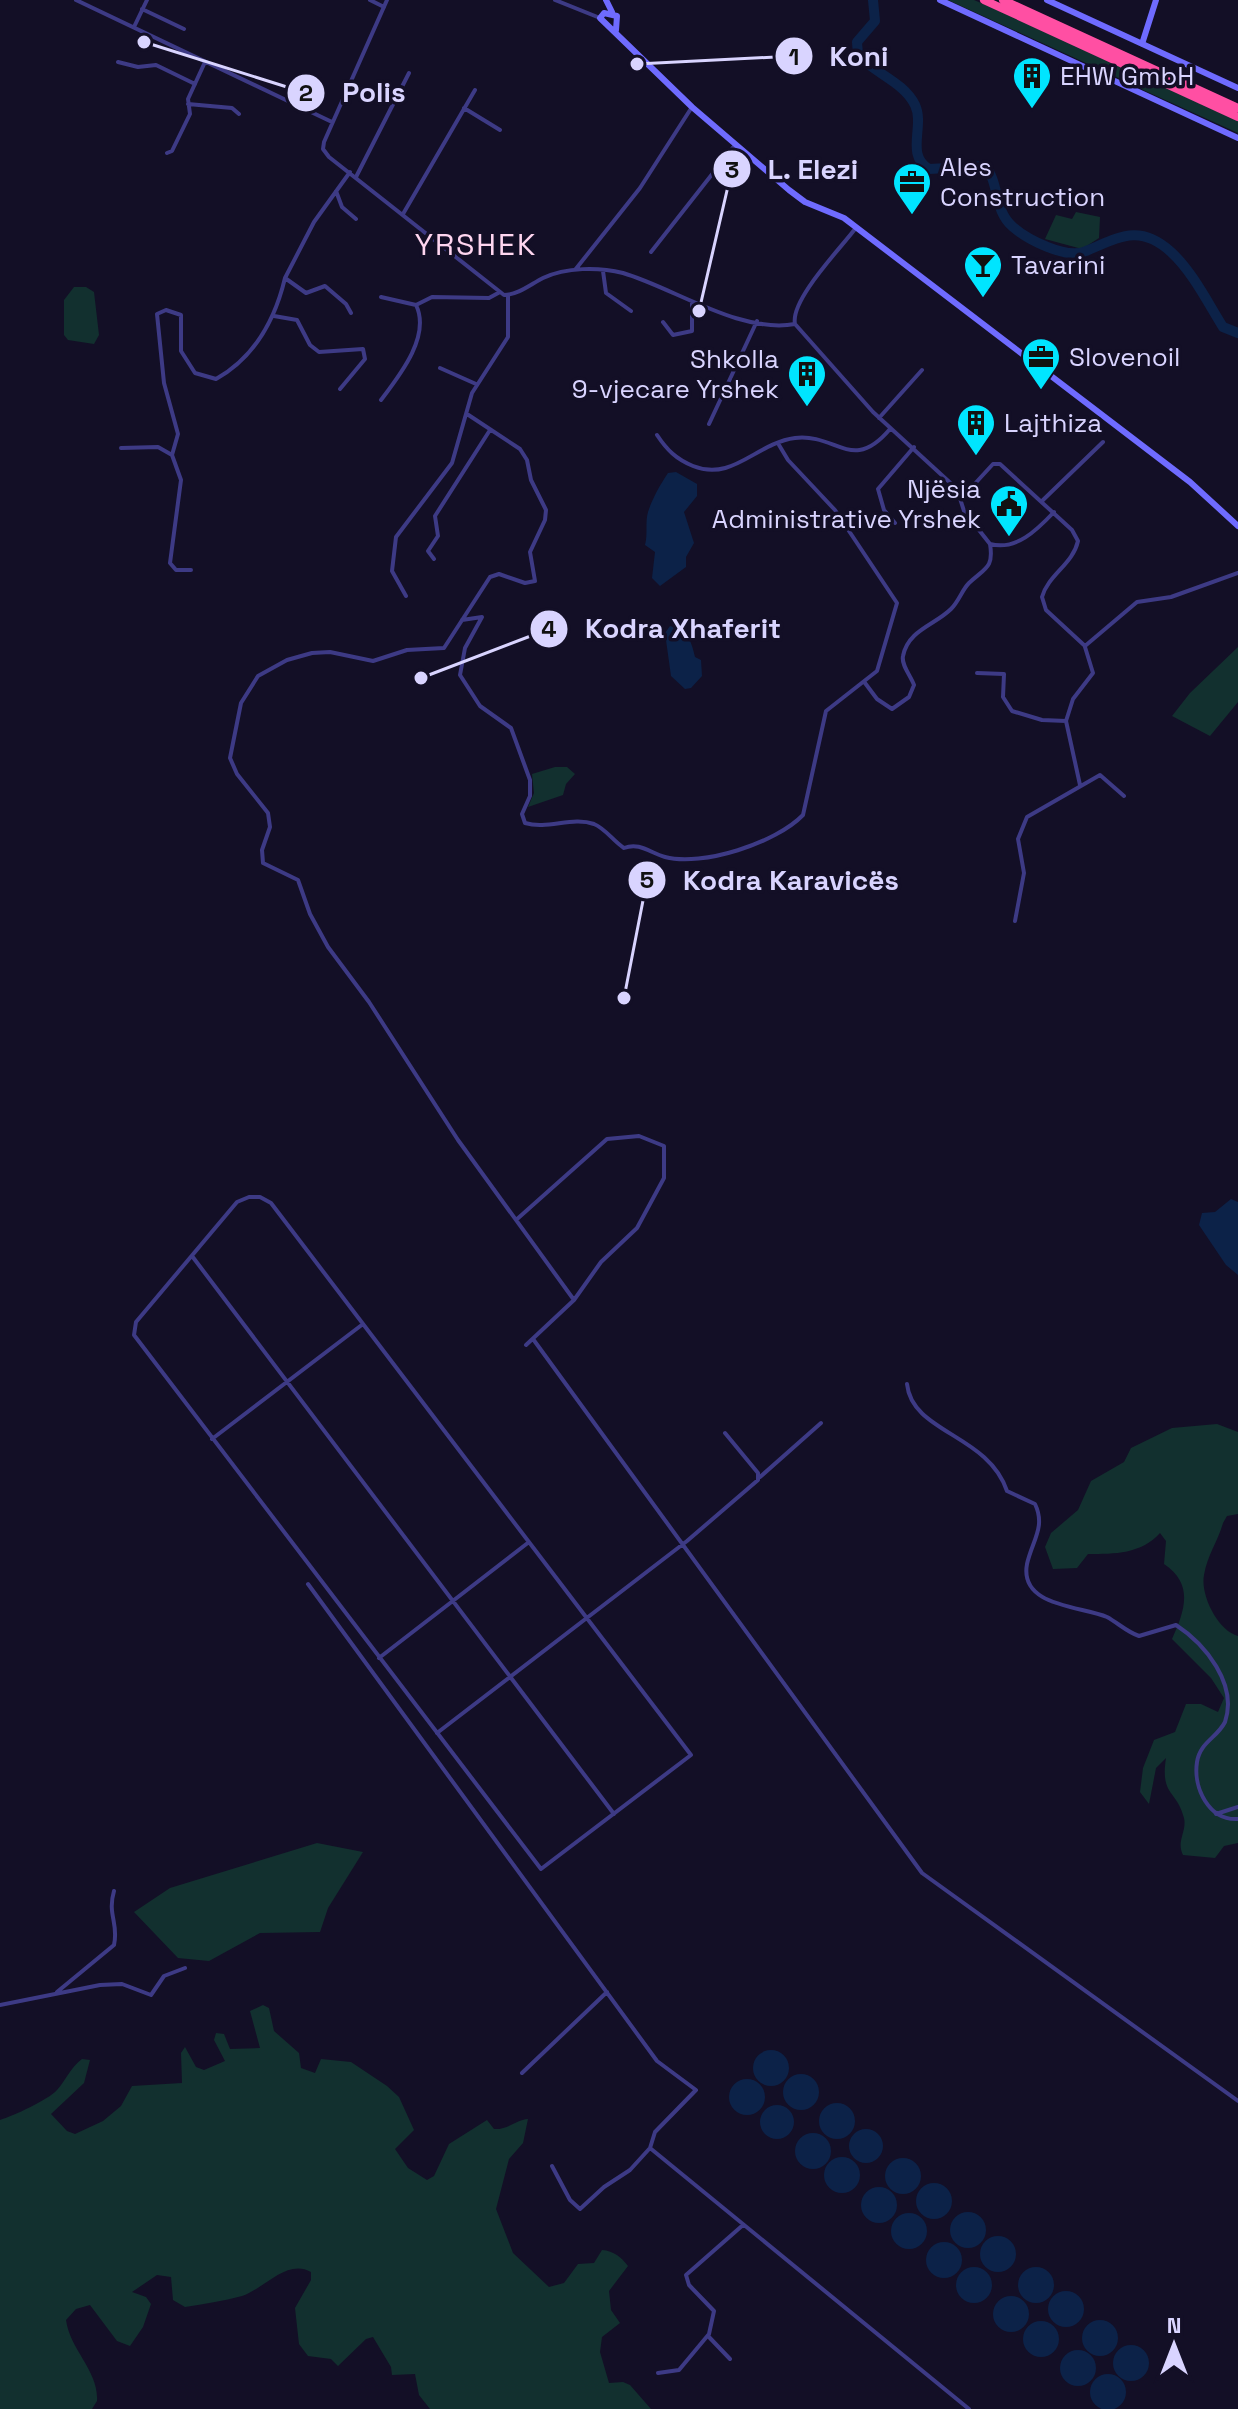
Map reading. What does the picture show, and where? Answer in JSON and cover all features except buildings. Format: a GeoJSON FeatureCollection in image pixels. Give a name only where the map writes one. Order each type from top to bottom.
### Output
{"type":"FeatureCollection","features":[{"type":"Feature","properties":{"kind":"highway"},"geometry":{"type":"LineString","coordinates":[[984,0],[1238,117]]}},
{"type":"Feature","properties":{"kind":"highway"},"geometry":{"type":"LineString","coordinates":[[1005,0],[1238,108]]}},
{"type":"Feature","properties":{"kind":"main road"},"geometry":{"type":"LineString","coordinates":[[606,0],[606,14],[616,30],[692,107],[798,198],[838,215],[1190,482],[1238,526]]}},
{"type":"Feature","properties":{"kind":"main road"},"geometry":{"type":"LineString","coordinates":[[940,0],[1238,138]]}},
{"type":"Feature","properties":{"kind":"main road"},"geometry":{"type":"LineString","coordinates":[[1047,0],[1238,88]]}},
{"type":"Feature","properties":{"kind":"main road"},"geometry":{"type":"LineString","coordinates":[[1142,44],[1156,0]]}},
{"type":"Feature","properties":{"kind":"main road"},"geometry":{"type":"LineString","coordinates":[[606,14],[619,20],[616,30]]}},
{"type":"Feature","properties":{"kind":"street"},"geometry":{"type":"LineString","coordinates":[[76,0],[332,122]]}},
{"type":"Feature","properties":{"kind":"street"},"geometry":{"type":"LineString","coordinates":[[133,28],[147,0]]}},
{"type":"Feature","properties":{"kind":"street"},"geometry":{"type":"LineString","coordinates":[[370,0],[384,7]]}},
{"type":"Feature","properties":{"kind":"street"},"geometry":{"type":"LineString","coordinates":[[387,0],[323,149],[508,296]]}},
{"type":"Feature","properties":{"kind":"street"},"geometry":{"type":"LineString","coordinates":[[555,0],[606,14]]}},
{"type":"Feature","properties":{"kind":"street"},"geometry":{"type":"LineString","coordinates":[[142,9],[184,29]]}},
{"type":"Feature","properties":{"kind":"street"},"geometry":{"type":"LineString","coordinates":[[118,62],[134,67],[156,65],[195,84]]}},
{"type":"Feature","properties":{"kind":"street"},"geometry":{"type":"LineString","coordinates":[[167,153],[172,151],[190,114],[188,104],[205,62]]}},
{"type":"Feature","properties":{"kind":"street"},"geometry":{"type":"LineString","coordinates":[[356,177],[409,73]]}},
{"type":"Feature","properties":{"kind":"street"},"geometry":{"type":"LineString","coordinates":[[403,214],[475,90]]}},
{"type":"Feature","properties":{"kind":"street"},"geometry":{"type":"LineString","coordinates":[[188,104],[232,108],[239,114]]}},
{"type":"Feature","properties":{"kind":"street"},"geometry":{"type":"LineString","coordinates":[[575,270],[640,188],[692,107]]}},
{"type":"Feature","properties":{"kind":"street"},"geometry":{"type":"LineString","coordinates":[[464,108],[500,130]]}},
{"type":"Feature","properties":{"kind":"street"},"geometry":{"type":"LineString","coordinates":[[651,252],[735,145]]}},
{"type":"Feature","properties":{"kind":"street"},"geometry":{"type":"LineString","coordinates":[[191,570],[176,570],[170,563],[181,480],[172,455],[178,434],[164,383],[157,314],[166,310],[181,315],[183,355],[195,373],[211,380],[220,378],[250,352],[274,316],[285,278],[314,222],[350,172]]}},
{"type":"Feature","properties":{"kind":"street"},"geometry":{"type":"LineString","coordinates":[[336,191],[342,207],[356,219]]}},
{"type":"Feature","properties":{"kind":"street"},"geometry":{"type":"LineString","coordinates":[[855,229],[800,301],[794,315],[795,324],[879,418],[957,489],[964,511],[990,544],[993,561],[988,570],[967,585],[957,603],[940,619],[918,631],[905,651],[903,661],[914,685],[909,697],[892,709],[877,699],[865,683]]}},
{"type":"Feature","properties":{"kind":"street"},"geometry":{"type":"LineString","coordinates":[[508,296],[551,274],[575,270],[624,273],[692,302],[757,321],[795,324]]}},
{"type":"Feature","properties":{"kind":"street"},"geometry":{"type":"LineString","coordinates":[[603,271],[606,293],[631,311]]}},
{"type":"Feature","properties":{"kind":"street"},"geometry":{"type":"LineString","coordinates":[[285,278],[306,293],[325,286],[346,304],[351,313]]}},
{"type":"Feature","properties":{"kind":"street"},"geometry":{"type":"LineString","coordinates":[[381,297],[416,305],[432,297],[486,298],[500,292]]}},
{"type":"Feature","properties":{"kind":"street"},"geometry":{"type":"LineString","coordinates":[[406,596],[392,571],[396,537],[447,472],[476,384],[508,337],[508,296]]}},
{"type":"Feature","properties":{"kind":"street"},"geometry":{"type":"LineString","coordinates":[[663,322],[673,335],[692,331],[692,302]]}},
{"type":"Feature","properties":{"kind":"street"},"geometry":{"type":"LineString","coordinates":[[381,400],[403,372],[421,326],[422,316],[416,305]]}},
{"type":"Feature","properties":{"kind":"street"},"geometry":{"type":"LineString","coordinates":[[274,316],[297,320],[310,345],[319,352],[363,349],[365,359],[340,389]]}},
{"type":"Feature","properties":{"kind":"street"},"geometry":{"type":"LineString","coordinates":[[709,424],[757,321]]}},
{"type":"Feature","properties":{"kind":"street"},"geometry":{"type":"LineString","coordinates":[[440,368],[476,384]]}},
{"type":"Feature","properties":{"kind":"street"},"geometry":{"type":"LineString","coordinates":[[879,418],[922,370]]}},
{"type":"Feature","properties":{"kind":"street"},"geometry":{"type":"LineString","coordinates":[[467,414],[524,455],[546,510],[545,520],[530,552],[537,579],[525,583],[495,574],[450,640],[440,649],[407,650],[373,661],[318,652],[298,655],[268,670],[258,676],[243,698],[230,758],[237,774],[268,813],[270,827],[262,850],[263,863],[298,880],[310,914],[328,947],[574,1300]]}},
{"type":"Feature","properties":{"kind":"street"},"geometry":{"type":"LineString","coordinates":[[657,435],[675,457],[708,472],[721,472],[761,449],[798,438],[861,451],[874,446],[890,429]]}},
{"type":"Feature","properties":{"kind":"street"},"geometry":{"type":"LineString","coordinates":[[434,559],[428,551],[438,536],[435,516],[490,430]]}},
{"type":"Feature","properties":{"kind":"street"},"geometry":{"type":"LineString","coordinates":[[1043,500],[1103,442]]}},
{"type":"Feature","properties":{"kind":"street"},"geometry":{"type":"LineString","coordinates":[[461,620],[482,617],[465,648],[460,675],[484,710],[511,728],[530,780],[530,796],[522,814],[525,823],[536,826],[595,825],[624,848],[640,846],[664,857],[678,859],[740,852],[803,815],[810,776],[820,751],[826,711],[865,683],[881,663],[896,597],[835,510],[788,460],[779,445]]}},
{"type":"Feature","properties":{"kind":"street"},"geometry":{"type":"LineString","coordinates":[[121,448],[158,447],[172,455]]}},
{"type":"Feature","properties":{"kind":"street"},"geometry":{"type":"LineString","coordinates":[[895,523],[884,510],[878,489],[914,447]]}},
{"type":"Feature","properties":{"kind":"street"},"geometry":{"type":"LineString","coordinates":[[957,489],[970,489],[996,463],[1011,471],[1043,500],[1078,541],[1074,554],[1046,586],[1043,604],[1085,646]]}},
{"type":"Feature","properties":{"kind":"street"},"geometry":{"type":"LineString","coordinates":[[990,544],[1005,546],[1017,543],[1054,512]]}},
{"type":"Feature","properties":{"kind":"street"},"geometry":{"type":"LineString","coordinates":[[1080,785],[1066,721],[1073,699],[1093,673],[1084,652],[1085,646],[1137,602],[1171,597],[1238,573]]}},
{"type":"Feature","properties":{"kind":"street"},"geometry":{"type":"LineString","coordinates":[[977,673],[1004,674],[1003,697],[1012,711],[1042,720],[1066,721]]}},
{"type":"Feature","properties":{"kind":"street"},"geometry":{"type":"LineString","coordinates":[[1015,921],[1024,873],[1018,839],[1027,817],[1100,775],[1124,796]]}},
{"type":"Feature","properties":{"kind":"street"},"geometry":{"type":"LineString","coordinates":[[516,1220],[607,1139],[639,1136],[664,1146],[666,1170],[659,1191],[637,1228],[601,1262],[574,1300],[526,1345]]}},
{"type":"Feature","properties":{"kind":"street"},"geometry":{"type":"LineString","coordinates":[[260,1197],[271,1203],[691,1755],[541,1869],[133,1331],[136,1322],[192,1256],[237,1202],[260,1197]]}},
{"type":"Feature","properties":{"kind":"street"},"geometry":{"type":"LineString","coordinates":[[192,1256],[614,1814]]}},
{"type":"Feature","properties":{"kind":"street"},"geometry":{"type":"LineString","coordinates":[[212,1439],[363,1324]]}},
{"type":"Feature","properties":{"kind":"street"},"geometry":{"type":"LineString","coordinates":[[533,1339],[922,1873],[1238,2101]]}},
{"type":"Feature","properties":{"kind":"street"},"geometry":{"type":"LineString","coordinates":[[907,1384],[917,1412],[965,1440],[998,1469],[1007,1491],[1035,1504],[1040,1525],[1027,1565],[1027,1575],[1040,1594],[1051,1601],[1105,1616],[1139,1636],[1168,1626],[1179,1627],[1212,1659],[1228,1687],[1225,1722],[1206,1741],[1197,1762],[1203,1798],[1216,1814],[1227,1819],[1238,1819]]}},
{"type":"Feature","properties":{"kind":"street"},"geometry":{"type":"LineString","coordinates":[[437,1733],[682,1544],[821,1423]]}},
{"type":"Feature","properties":{"kind":"street"},"geometry":{"type":"LineString","coordinates":[[725,1433],[759,1478]]}},
{"type":"Feature","properties":{"kind":"street"},"geometry":{"type":"LineString","coordinates":[[379,1658],[529,1542]]}},
{"type":"Feature","properties":{"kind":"street"},"geometry":{"type":"LineString","coordinates":[[308,1584],[657,2061],[696,2090],[655,2132],[650,2148],[626,2175],[599,2190],[580,2209],[570,2200],[552,2166]]}},
{"type":"Feature","properties":{"kind":"street"},"geometry":{"type":"LineString","coordinates":[[1216,1814],[1238,1807]]}},
{"type":"Feature","properties":{"kind":"street"},"geometry":{"type":"LineString","coordinates":[[56,1994],[114,1945],[115,1921],[110,1911],[114,1891]]}},
{"type":"Feature","properties":{"kind":"street"},"geometry":{"type":"LineString","coordinates":[[0,2005],[122,1984],[151,1995],[164,1976],[185,1968]]}},
{"type":"Feature","properties":{"kind":"street"},"geometry":{"type":"LineString","coordinates":[[522,2073],[607,1992]]}},
{"type":"Feature","properties":{"kind":"street"},"geometry":{"type":"LineString","coordinates":[[650,2148],[969,2409]]}},
{"type":"Feature","properties":{"kind":"street"},"geometry":{"type":"LineString","coordinates":[[730,2359],[711,2342],[709,2334],[714,2311],[689,2285],[686,2275],[743,2225]]}},
{"type":"Feature","properties":{"kind":"street"},"geometry":{"type":"LineString","coordinates":[[658,2373],[679,2370],[709,2334]]}},
{"type":"Feature","properties":{"kind":"green space"},"geometry":{"type":"Polygon","coordinates":[[[948,0],[974,0],[997,10],[1238,121],[1238,133],[1141,89],[1125,78],[1123,80],[948,0]]]}},
{"type":"Feature","properties":{"kind":"green space"},"geometry":{"type":"Polygon","coordinates":[[[1076,212],[1100,217],[1099,238],[1082,249],[1045,239],[1056,215],[1072,219],[1076,212]]]}},
{"type":"Feature","properties":{"kind":"green space"},"geometry":{"type":"Polygon","coordinates":[[[74,287],[86,287],[94,292],[99,335],[94,344],[68,340],[64,335],[64,300],[74,287]]]}},
{"type":"Feature","properties":{"kind":"green space"},"geometry":{"type":"Polygon","coordinates":[[[1238,647],[1238,702],[1210,736],[1172,716],[1190,693],[1238,647]]]}},
{"type":"Feature","properties":{"kind":"green space"},"geometry":{"type":"Polygon","coordinates":[[[567,767],[575,774],[566,784],[563,795],[528,807],[534,793],[532,774],[567,767]]]}},
{"type":"Feature","properties":{"kind":"green space"},"geometry":{"type":"Polygon","coordinates":[[[1217,1424],[1238,1432],[1238,1514],[1227,1516],[1223,1523],[1203,1583],[1217,1620],[1238,1636],[1238,1843],[1224,1846],[1215,1858],[1183,1855],[1184,1818],[1167,1786],[1166,1758],[1156,1768],[1149,1804],[1140,1792],[1143,1768],[1154,1740],[1175,1732],[1186,1704],[1201,1704],[1218,1712],[1224,1698],[1211,1678],[1172,1639],[1184,1598],[1180,1580],[1164,1564],[1166,1541],[1160,1533],[1136,1549],[1088,1554],[1077,1568],[1053,1569],[1045,1547],[1051,1533],[1078,1510],[1091,1481],[1124,1462],[1131,1448],[1172,1428],[1217,1424]]]}},
{"type":"Feature","properties":{"kind":"green space"},"geometry":{"type":"Polygon","coordinates":[[[317,1843],[363,1852],[328,1908],[320,1932],[260,1933],[209,1961],[178,1958],[134,1912],[170,1888],[317,1843]]]}},
{"type":"Feature","properties":{"kind":"green space"},"geometry":{"type":"Polygon","coordinates":[[[263,2005],[269,2008],[274,2031],[299,2053],[301,2068],[315,2073],[321,2059],[351,2062],[399,2097],[414,2130],[395,2149],[408,2168],[427,2180],[434,2176],[449,2144],[487,2120],[494,2129],[499,2129],[528,2119],[523,2143],[509,2159],[496,2209],[513,2253],[549,2287],[564,2283],[578,2264],[594,2263],[602,2250],[614,2253],[628,2266],[609,2291],[611,2310],[620,2323],[602,2337],[600,2352],[609,2383],[630,2385],[651,2409],[430,2409],[419,2395],[415,2374],[392,2375],[391,2367],[373,2337],[366,2339],[338,2366],[331,2359],[308,2356],[299,2344],[295,2308],[311,2280],[311,2272],[293,2269],[242,2296],[185,2307],[173,2300],[171,2277],[157,2275],[132,2292],[146,2297],[151,2304],[143,2327],[130,2346],[117,2341],[90,2305],[76,2309],[66,2320],[73,2341],[94,2380],[97,2401],[92,2409],[0,2409],[0,2120],[46,2098],[57,2090],[82,2059],[90,2060],[84,2083],[51,2114],[67,2131],[75,2134],[103,2121],[121,2106],[132,2086],[182,2083],[181,2053],[185,2047],[196,2067],[204,2070],[225,2061],[214,2040],[216,2033],[224,2034],[230,2049],[260,2048],[250,2011],[263,2005]]]}},
{"type":"Feature","properties":{"kind":"water"},"geometry":{"type":"Polygon","coordinates":[[[676,472],[697,484],[697,496],[684,512],[694,543],[686,557],[686,567],[660,586],[652,578],[655,552],[645,545],[647,516],[654,496],[668,473],[676,472]]]}},
{"type":"Feature","properties":{"kind":"water"},"geometry":{"type":"Polygon","coordinates":[[[670,626],[685,634],[695,657],[701,660],[702,676],[691,688],[685,689],[671,676],[665,633],[670,626]]]}},
{"type":"Feature","properties":{"kind":"water"},"geometry":{"type":"Polygon","coordinates":[[[1231,1199],[1238,1202],[1238,1275],[1226,1265],[1199,1225],[1202,1213],[1215,1212],[1231,1199]]]}},
{"type":"Feature","properties":{"kind":"water"},"geometry":{"type":"Polygon","coordinates":[[[771,2050],[783,2056],[789,2068],[783,2080],[771,2086],[759,2080],[753,2068],[759,2056],[771,2050]]]}},
{"type":"Feature","properties":{"kind":"water"},"geometry":{"type":"Polygon","coordinates":[[[801,2074],[814,2079],[819,2092],[814,2105],[801,2110],[788,2105],[783,2092],[788,2079],[801,2074]]]}},
{"type":"Feature","properties":{"kind":"water"},"geometry":{"type":"Polygon","coordinates":[[[747,2079],[759,2085],[765,2097],[759,2109],[747,2115],[735,2109],[729,2097],[735,2085],[747,2079]]]}},
{"type":"Feature","properties":{"kind":"water"},"geometry":{"type":"Polygon","coordinates":[[[837,2103],[849,2109],[855,2121],[849,2133],[837,2139],[825,2133],[819,2121],[825,2109],[837,2103]]]}},
{"type":"Feature","properties":{"kind":"water"},"geometry":{"type":"Polygon","coordinates":[[[777,2105],[789,2110],[794,2122],[789,2134],[777,2139],[765,2134],[760,2122],[765,2110],[777,2105]]]}},
{"type":"Feature","properties":{"kind":"water"},"geometry":{"type":"Polygon","coordinates":[[[866,2129],[878,2134],[883,2146],[878,2158],[866,2163],[854,2158],[849,2146],[854,2134],[866,2129]]]}},
{"type":"Feature","properties":{"kind":"water"},"geometry":{"type":"Polygon","coordinates":[[[813,2133],[826,2138],[831,2151],[826,2164],[813,2169],[800,2164],[795,2151],[800,2138],[813,2133]]]}},
{"type":"Feature","properties":{"kind":"water"},"geometry":{"type":"Polygon","coordinates":[[[842,2157],[855,2162],[860,2175],[855,2188],[842,2193],[829,2188],[824,2175],[829,2162],[842,2157]]]}},
{"type":"Feature","properties":{"kind":"water"},"geometry":{"type":"Polygon","coordinates":[[[903,2158],[916,2163],[921,2176],[916,2189],[903,2194],[890,2189],[885,2176],[890,2163],[903,2158]]]}},
{"type":"Feature","properties":{"kind":"water"},"geometry":{"type":"Polygon","coordinates":[[[934,2183],[947,2188],[952,2201],[947,2214],[934,2219],[921,2214],[916,2201],[921,2188],[934,2183]]]}},
{"type":"Feature","properties":{"kind":"water"},"geometry":{"type":"Polygon","coordinates":[[[879,2187],[892,2192],[897,2205],[892,2218],[879,2223],[866,2218],[861,2205],[866,2192],[879,2187]]]}},
{"type":"Feature","properties":{"kind":"water"},"geometry":{"type":"Polygon","coordinates":[[[968,2212],[980,2218],[986,2230],[980,2242],[968,2248],[956,2242],[950,2230],[956,2218],[968,2212]]]}},
{"type":"Feature","properties":{"kind":"water"},"geometry":{"type":"Polygon","coordinates":[[[909,2213],[922,2218],[927,2231],[922,2244],[909,2249],[896,2244],[891,2231],[896,2218],[909,2213]]]}},
{"type":"Feature","properties":{"kind":"water"},"geometry":{"type":"Polygon","coordinates":[[[998,2236],[1010,2242],[1016,2254],[1010,2266],[998,2272],[986,2266],[980,2254],[986,2242],[998,2236]]]}},
{"type":"Feature","properties":{"kind":"water"},"geometry":{"type":"Polygon","coordinates":[[[944,2242],[957,2247],[962,2260],[957,2273],[944,2278],[931,2273],[926,2260],[931,2247],[944,2242]]]}},
{"type":"Feature","properties":{"kind":"water"},"geometry":{"type":"Polygon","coordinates":[[[974,2267],[986,2273],[992,2285],[986,2297],[974,2303],[962,2297],[956,2285],[962,2273],[974,2267]]]}},
{"type":"Feature","properties":{"kind":"water"},"geometry":{"type":"Polygon","coordinates":[[[1036,2267],[1049,2272],[1054,2285],[1049,2298],[1036,2303],[1023,2298],[1018,2285],[1023,2272],[1036,2267]]]}},
{"type":"Feature","properties":{"kind":"water"},"geometry":{"type":"Polygon","coordinates":[[[1066,2291],[1079,2296],[1084,2309],[1079,2322],[1066,2327],[1053,2322],[1048,2309],[1053,2296],[1066,2291]]]}},
{"type":"Feature","properties":{"kind":"water"},"geometry":{"type":"Polygon","coordinates":[[[1011,2296],[1024,2301],[1029,2314],[1024,2327],[1011,2332],[998,2327],[993,2314],[998,2301],[1011,2296]]]}},
{"type":"Feature","properties":{"kind":"water"},"geometry":{"type":"Polygon","coordinates":[[[1100,2320],[1113,2325],[1118,2338],[1113,2351],[1100,2356],[1087,2351],[1082,2338],[1087,2325],[1100,2320]]]}},
{"type":"Feature","properties":{"kind":"water"},"geometry":{"type":"Polygon","coordinates":[[[1041,2321],[1054,2326],[1059,2339],[1054,2352],[1041,2357],[1028,2352],[1023,2339],[1028,2326],[1041,2321]]]}},
{"type":"Feature","properties":{"kind":"water"},"geometry":{"type":"Polygon","coordinates":[[[1131,2345],[1144,2350],[1149,2363],[1144,2376],[1131,2381],[1118,2376],[1113,2363],[1118,2350],[1131,2345]]]}},
{"type":"Feature","properties":{"kind":"water"},"geometry":{"type":"Polygon","coordinates":[[[1078,2350],[1091,2355],[1096,2368],[1091,2381],[1078,2386],[1065,2381],[1060,2368],[1065,2355],[1078,2350]]]}},
{"type":"Feature","properties":{"kind":"water"},"geometry":{"type":"Polygon","coordinates":[[[1108,2374],[1121,2379],[1126,2392],[1121,2405],[1108,2410],[1095,2405],[1090,2392],[1095,2379],[1108,2374]]]}},
{"type":"Feature","properties":{"kind":"waterway"},"geometry":{"type":"LineString","coordinates":[[873,0],[875,21],[857,42],[858,55],[904,90],[915,105],[917,148],[922,163],[929,169],[985,166],[993,180],[1002,213],[1013,227],[1058,251],[1078,253],[1128,236],[1149,238],[1159,243],[1186,268],[1223,327],[1238,333]]}},
{"type":"Feature","properties":{"kind":"place","name":"Polis"},"geometry":{"type":"Point","coordinates":[144,42]}},
{"type":"Feature","properties":{"kind":"place","name":"Koni"},"geometry":{"type":"Point","coordinates":[637,64]}},
{"type":"Feature","properties":{"kind":"place","name":"EHW GmbH"},"geometry":{"type":"Point","coordinates":[1032,110]}},
{"type":"Feature","properties":{"kind":"place","name":"Ales Construction"},"geometry":{"type":"Point","coordinates":[912,216]}},
{"type":"Feature","properties":{"kind":"place","name":"Tavarini"},"geometry":{"type":"Point","coordinates":[983,299]}},
{"type":"Feature","properties":{"kind":"place","name":"L. Elezi"},"geometry":{"type":"Point","coordinates":[699,311]}},
{"type":"Feature","properties":{"kind":"place","name":"Slovenoil"},"geometry":{"type":"Point","coordinates":[1041,391]}},
{"type":"Feature","properties":{"kind":"place","name":"Shkolla 9-vjecare Yrshek"},"geometry":{"type":"Point","coordinates":[807,408]}},
{"type":"Feature","properties":{"kind":"place","name":"Lajthiza"},"geometry":{"type":"Point","coordinates":[976,457]}},
{"type":"Feature","properties":{"kind":"place","name":"Njësia Administrative Yrshek"},"geometry":{"type":"Point","coordinates":[1009,538]}},
{"type":"Feature","properties":{"kind":"place","name":"Kodra Xhaferit"},"geometry":{"type":"Point","coordinates":[421,678]}},
{"type":"Feature","properties":{"kind":"place","name":"Kodra Karavicës"},"geometry":{"type":"Point","coordinates":[624,998]}},
{"type":"Feature","properties":{"kind":"district","name":"YRSHEK"},"geometry":{"type":"Point","coordinates":[476,245]}}]}
